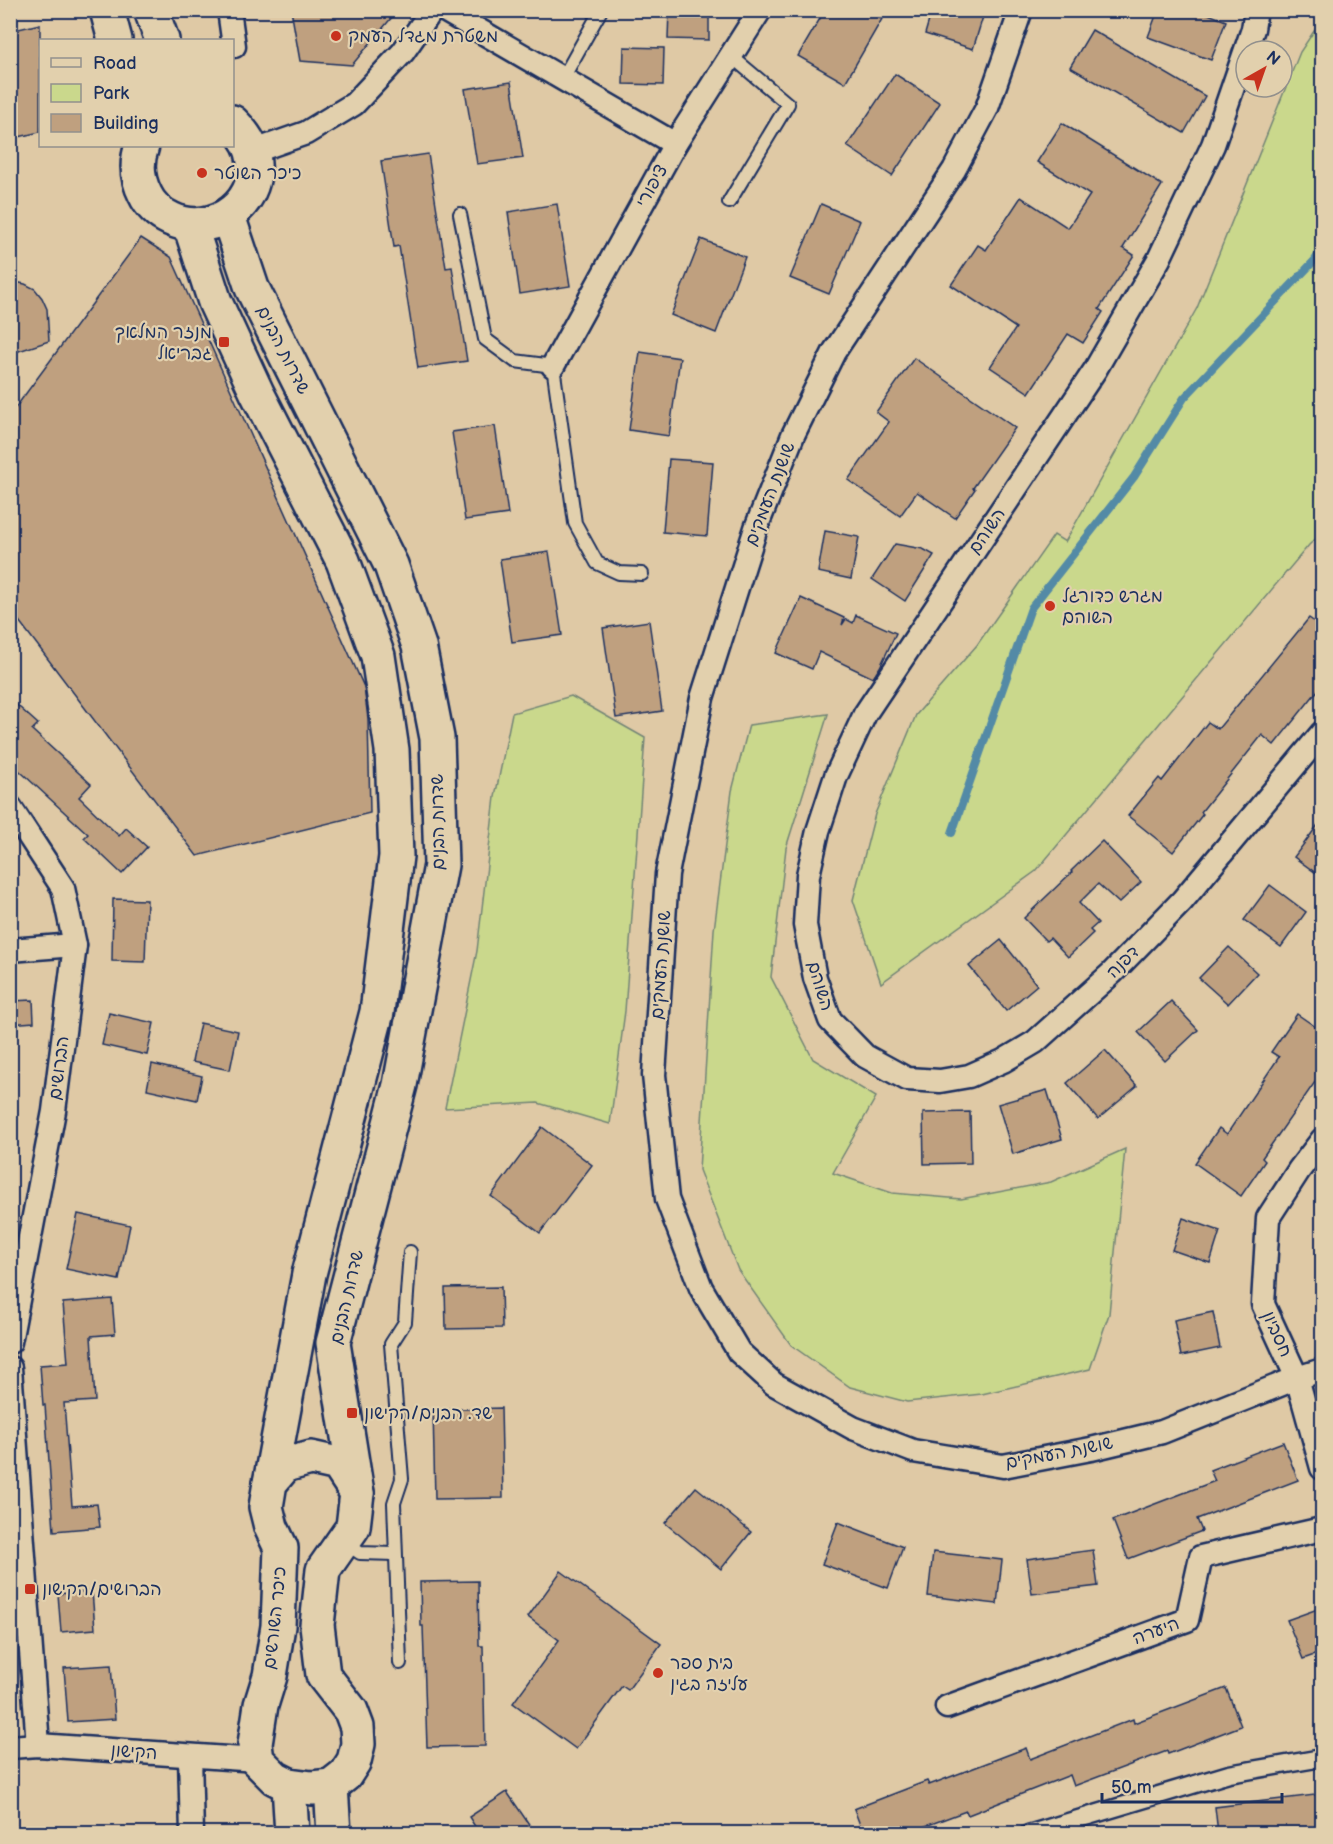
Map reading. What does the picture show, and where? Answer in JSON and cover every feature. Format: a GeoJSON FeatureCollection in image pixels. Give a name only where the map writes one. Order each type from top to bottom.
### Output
{"type":"FeatureCollection","features":[{"type":"Feature","properties":{"kind":"main road"},"geometry":{"type":"LineString","coordinates":[[107,10],[115,39]]}},
{"type":"Feature","properties":{"kind":"main road"},"geometry":{"type":"LineString","coordinates":[[151,10],[162,39]]}},
{"type":"Feature","properties":{"kind":"main road"},"geometry":{"type":"LineString","coordinates":[[142,147],[137,165],[140,183],[147,199],[159,212],[190,225],[216,222],[228,216],[239,206],[248,194],[253,180],[252,152],[244,135],[234,124]]}},
{"type":"Feature","properties":{"kind":"main road","name":"שדרות הבנים"},"geometry":{"type":"LineString","coordinates":[[228,216],[252,288],[391,565],[419,646],[437,738],[441,865],[400,1085],[333,1343],[357,1492]]}},
{"type":"Feature","properties":{"kind":"main road"},"geometry":{"type":"LineString","coordinates":[[190,225],[215,302],[257,393],[343,561],[378,656],[392,750],[396,856],[377,1012],[309,1274],[270,1483]]}},
{"type":"Feature","properties":{"kind":"main road"},"geometry":{"type":"LineString","coordinates":[[257,1760],[275,1778],[289,1785],[312,1788],[331,1786],[345,1775],[354,1761],[358,1744],[357,1726],[351,1710],[323,1675],[317,1625],[323,1570],[353,1527],[357,1492],[338,1464],[311,1458],[285,1465],[270,1483]]}},
{"type":"Feature","properties":{"kind":"main road","name":"כיכר השורשים"},"geometry":{"type":"LineString","coordinates":[[257,1760],[255,1744],[257,1727],[270,1676],[278,1615],[281,1548],[271,1527],[266,1507],[270,1483]]}},
{"type":"Feature","properties":{"kind":"main road"},"geometry":{"type":"LineString","coordinates":[[289,1785],[292,1833]]}},
{"type":"Feature","properties":{"kind":"main road"},"geometry":{"type":"LineString","coordinates":[[331,1786],[334,1833]]}},
{"type":"Feature","properties":{"kind":"street"},"geometry":{"type":"LineString","coordinates":[[229,10],[233,39]]}},
{"type":"Feature","properties":{"kind":"street"},"geometry":{"type":"LineString","coordinates":[[252,152],[306,133],[354,104],[403,52],[432,10]]}},
{"type":"Feature","properties":{"kind":"street"},"geometry":{"type":"LineString","coordinates":[[444,10],[675,144]]}},
{"type":"Feature","properties":{"kind":"street","name":"ציפורי"},"geometry":{"type":"LineString","coordinates":[[553,366],[675,144],[760,10]]}},
{"type":"Feature","properties":{"kind":"street","name":"שושנת העמקים"},"geometry":{"type":"LineString","coordinates":[[1021,10],[987,108],[954,170],[834,352],[793,435],[756,528],[702,698],[667,874],[654,1075],[667,1199],[701,1288],[739,1352],[774,1384],[853,1428],[914,1451],[1003,1466],[1091,1449],[1162,1432],[1297,1378],[1323,1370]]}},
{"type":"Feature","properties":{"kind":"street","name":"השוהם"},"geometry":{"type":"LineString","coordinates":[[865,1056],[830,1020],[815,978],[805,925],[808,875],[818,831],[836,776],[864,714],[1095,369],[1159,259],[1213,145],[1253,29],[1256,10]]}},
{"type":"Feature","properties":{"kind":"street","name":"דפנה"},"geometry":{"type":"LineString","coordinates":[[865,1056],[907,1079],[940,1081],[969,1076],[1003,1061],[1035,1042],[1113,973],[1182,901],[1323,733]]}},
{"type":"Feature","properties":{"kind":"street","name":"הברושים"},"geometry":{"type":"LineString","coordinates":[[10,807],[63,888],[75,945],[54,1111],[10,1342]]}},
{"type":"Feature","properties":{"kind":"street"},"geometry":{"type":"LineString","coordinates":[[10,950],[75,945]]}},
{"type":"Feature","properties":{"kind":"street","name":"חסביון"},"geometry":{"type":"LineString","coordinates":[[1323,1140],[1299,1170],[1268,1218],[1263,1304],[1297,1378],[1323,1468]]}},
{"type":"Feature","properties":{"kind":"street"},"geometry":{"type":"LineString","coordinates":[[10,1368],[38,1745]]}},
{"type":"Feature","properties":{"kind":"street","name":"היערה"},"geometry":{"type":"LineString","coordinates":[[947,1707],[1187,1620],[1201,1557],[1323,1529]]}},
{"type":"Feature","properties":{"kind":"street","name":"הקישון"},"geometry":{"type":"LineString","coordinates":[[10,1747],[38,1745],[257,1760]]}},
{"type":"Feature","properties":{"kind":"street"},"geometry":{"type":"LineString","coordinates":[[190,1756],[192,1833]]}},
{"type":"Feature","properties":{"kind":"street"},"geometry":{"type":"LineString","coordinates":[[1028,1833],[1228,1774],[1323,1758]]}},
{"type":"Feature","properties":{"kind":"lane"},"geometry":{"type":"LineString","coordinates":[[563,78],[601,10]]}},
{"type":"Feature","properties":{"kind":"lane"},"geometry":{"type":"LineString","coordinates":[[729,202],[788,105],[730,56]]}},
{"type":"Feature","properties":{"kind":"lane"},"geometry":{"type":"LineString","coordinates":[[460,214],[485,339],[515,361],[553,366],[575,523],[597,563],[619,573],[642,574]]}},
{"type":"Feature","properties":{"kind":"lane"},"geometry":{"type":"LineString","coordinates":[[399,1663],[394,1503],[402,1479],[391,1344],[405,1322],[410,1252]]}},
{"type":"Feature","properties":{"kind":"lane"},"geometry":{"type":"LineString","coordinates":[[343,1541],[360,1553],[395,1554]]}},
{"type":"Feature","properties":{"kind":"green space"},"geometry":{"type":"Polygon","coordinates":[[[1322,19],[1322,533],[1309,545],[1036,871],[881,983],[853,900],[875,814],[916,715],[977,645],[1054,535],[1065,542],[1197,308],[1281,99],[1294,99],[1294,67],[1300,52],[1322,19]]]}},
{"type":"Feature","properties":{"kind":"green space"},"geometry":{"type":"Polygon","coordinates":[[[571,696],[645,738],[625,1011],[610,1124],[538,1103],[445,1108],[477,951],[495,797],[512,713],[571,696]]]}},
{"type":"Feature","properties":{"kind":"green space"},"geometry":{"type":"Polygon","coordinates":[[[828,714],[786,848],[771,977],[813,1059],[876,1097],[833,1173],[892,1193],[961,1199],[1051,1182],[1125,1149],[1109,1314],[1090,1369],[982,1394],[907,1402],[850,1387],[791,1345],[738,1270],[699,1170],[714,930],[732,791],[749,725],[828,714]]]}},
{"type":"Feature","properties":{"kind":"building","name":"משטרת מגדל העמק"},"geometry":{"type":"Polygon","coordinates":[[[291,10],[398,10],[352,65],[300,61],[291,10]]]}},
{"type":"Feature","properties":{"kind":"building"},"geometry":{"type":"Polygon","coordinates":[[[669,10],[709,10],[709,40],[668,39],[669,10]]]}},
{"type":"Feature","properties":{"kind":"building"},"geometry":{"type":"Polygon","coordinates":[[[825,10],[869,10],[882,19],[845,83],[798,56],[825,10]]]}},
{"type":"Feature","properties":{"kind":"building"},"geometry":{"type":"Polygon","coordinates":[[[932,10],[985,10],[973,49],[925,34],[932,10]]]}},
{"type":"Feature","properties":{"kind":"building"},"geometry":{"type":"Polygon","coordinates":[[[1158,10],[1198,10],[1226,21],[1211,60],[1148,37],[1158,10]]]}},
{"type":"Feature","properties":{"kind":"building"},"geometry":{"type":"Polygon","coordinates":[[[40,24],[39,132],[10,139],[10,31],[40,24]]]}},
{"type":"Feature","properties":{"kind":"building"},"geometry":{"type":"Polygon","coordinates":[[[1092,30],[1205,96],[1184,133],[1070,67],[1092,30]]]}},
{"type":"Feature","properties":{"kind":"building"},"geometry":{"type":"Polygon","coordinates":[[[624,47],[664,48],[663,85],[623,84],[624,47]]]}},
{"type":"Feature","properties":{"kind":"building"},"geometry":{"type":"Polygon","coordinates":[[[895,74],[940,103],[892,176],[847,146],[895,74]]]}},
{"type":"Feature","properties":{"kind":"building"},"geometry":{"type":"Polygon","coordinates":[[[511,82],[523,158],[477,164],[465,89],[511,82]]]}},
{"type":"Feature","properties":{"kind":"building"},"geometry":{"type":"Polygon","coordinates":[[[1062,123],[1162,185],[1123,248],[1134,255],[1099,309],[1103,312],[1083,343],[1068,334],[1029,393],[990,367],[1016,328],[951,285],[978,245],[986,250],[1021,197],[1068,228],[1090,195],[1037,162],[1062,123]]]}},
{"type":"Feature","properties":{"kind":"building"},"geometry":{"type":"Polygon","coordinates":[[[428,154],[446,268],[452,267],[467,361],[418,368],[399,246],[394,247],[381,161],[428,154]]]}},
{"type":"Feature","properties":{"kind":"building"},"geometry":{"type":"Polygon","coordinates":[[[557,204],[570,286],[520,294],[508,212],[557,204]]]}},
{"type":"Feature","properties":{"kind":"building"},"geometry":{"type":"Polygon","coordinates":[[[821,204],[860,221],[829,294],[790,278],[821,204]]]}},
{"type":"Feature","properties":{"kind":"building"},"geometry":{"type":"Polygon","coordinates":[[[141,238],[171,257],[364,687],[368,719],[370,813],[197,856],[10,609],[10,415],[141,238]]]}},
{"type":"Feature","properties":{"kind":"building"},"geometry":{"type":"Polygon","coordinates":[[[701,239],[745,257],[716,333],[671,315],[701,239]]]}},
{"type":"Feature","properties":{"kind":"building"},"geometry":{"type":"Polygon","coordinates":[[[10,281],[35,289],[42,298],[47,309],[49,341],[10,354],[10,281]]]}},
{"type":"Feature","properties":{"kind":"building"},"geometry":{"type":"Polygon","coordinates":[[[640,352],[680,358],[669,436],[629,430],[640,352]]]}},
{"type":"Feature","properties":{"kind":"building"},"geometry":{"type":"Polygon","coordinates":[[[914,358],[1015,428],[955,518],[917,492],[900,516],[848,480],[889,422],[876,412],[914,358]]]}},
{"type":"Feature","properties":{"kind":"building"},"geometry":{"type":"Polygon","coordinates":[[[495,426],[508,514],[465,520],[452,432],[495,426]]]}},
{"type":"Feature","properties":{"kind":"building"},"geometry":{"type":"Polygon","coordinates":[[[669,459],[713,462],[707,536],[663,532],[669,459]]]}},
{"type":"Feature","properties":{"kind":"building"},"geometry":{"type":"Polygon","coordinates":[[[825,531],[859,537],[851,579],[818,572],[825,531]]]}},
{"type":"Feature","properties":{"kind":"building"},"geometry":{"type":"Polygon","coordinates":[[[895,544],[923,549],[934,555],[905,601],[872,579],[895,544]]]}},
{"type":"Feature","properties":{"kind":"building"},"geometry":{"type":"Polygon","coordinates":[[[549,552],[562,635],[512,642],[500,559],[549,552]]]}},
{"type":"Feature","properties":{"kind":"building"},"geometry":{"type":"Polygon","coordinates":[[[801,598],[844,618],[842,625],[846,619],[853,623],[856,615],[896,633],[873,678],[819,652],[812,669],[776,653],[801,598]]]}},
{"type":"Feature","properties":{"kind":"building"},"geometry":{"type":"Polygon","coordinates":[[[1309,618],[1323,628],[1323,684],[1274,745],[1262,735],[1201,812],[1203,814],[1173,852],[1128,816],[1159,778],[1162,781],[1208,722],[1218,729],[1309,618]]]}},
{"type":"Feature","properties":{"kind":"building"},"geometry":{"type":"Polygon","coordinates":[[[649,621],[662,711],[616,718],[603,628],[649,621]]]}},
{"type":"Feature","properties":{"kind":"building"},"geometry":{"type":"Polygon","coordinates":[[[10,699],[38,724],[32,730],[91,784],[79,797],[119,836],[126,828],[147,847],[122,874],[84,838],[88,834],[10,762],[10,699]]]}},
{"type":"Feature","properties":{"kind":"building"},"geometry":{"type":"Polygon","coordinates":[[[1323,818],[1323,878],[1294,857],[1323,818]]]}},
{"type":"Feature","properties":{"kind":"building"},"geometry":{"type":"Polygon","coordinates":[[[1102,841],[1141,882],[1119,903],[1098,884],[1079,903],[1098,923],[1090,930],[1093,933],[1068,957],[1050,938],[1046,941],[1024,918],[1102,841]]]}},
{"type":"Feature","properties":{"kind":"building"},"geometry":{"type":"Polygon","coordinates":[[[1270,885],[1306,912],[1281,947],[1244,920],[1270,885]]]}},
{"type":"Feature","properties":{"kind":"building"},"geometry":{"type":"Polygon","coordinates":[[[113,899],[147,900],[145,962],[112,961],[113,899]]]}},
{"type":"Feature","properties":{"kind":"building"},"geometry":{"type":"Polygon","coordinates":[[[1001,940],[1037,985],[1006,1011],[969,966],[1001,940]]]}},
{"type":"Feature","properties":{"kind":"building"},"geometry":{"type":"Polygon","coordinates":[[[1229,947],[1257,973],[1228,1004],[1199,978],[1229,947]]]}},
{"type":"Feature","properties":{"kind":"building"},"geometry":{"type":"Polygon","coordinates":[[[33,1000],[34,1022],[10,1024],[10,1001],[33,1000]]]}},
{"type":"Feature","properties":{"kind":"building"},"geometry":{"type":"Polygon","coordinates":[[[1171,1001],[1198,1030],[1165,1061],[1138,1032],[1171,1001]]]}},
{"type":"Feature","properties":{"kind":"building"},"geometry":{"type":"Polygon","coordinates":[[[109,1013],[154,1023],[147,1055],[102,1045],[109,1013]]]}},
{"type":"Feature","properties":{"kind":"building"},"geometry":{"type":"Polygon","coordinates":[[[1297,1014],[1323,1032],[1323,1088],[1315,1082],[1262,1158],[1265,1161],[1241,1196],[1195,1163],[1219,1128],[1227,1134],[1279,1057],[1271,1052],[1297,1014]]]}},
{"type":"Feature","properties":{"kind":"building"},"geometry":{"type":"Polygon","coordinates":[[[200,1023],[238,1031],[230,1070],[192,1062],[200,1023]]]}},
{"type":"Feature","properties":{"kind":"building"},"geometry":{"type":"Polygon","coordinates":[[[1105,1050],[1137,1086],[1098,1119],[1067,1083],[1105,1050]]]}},
{"type":"Feature","properties":{"kind":"building"},"geometry":{"type":"Polygon","coordinates":[[[152,1064],[202,1076],[197,1100],[147,1089],[152,1064]]]}},
{"type":"Feature","properties":{"kind":"building"},"geometry":{"type":"Polygon","coordinates":[[[1047,1090],[1062,1139],[1013,1154],[998,1104],[1047,1090]]]}},
{"type":"Feature","properties":{"kind":"building"},"geometry":{"type":"Polygon","coordinates":[[[970,1112],[971,1163],[924,1164],[923,1113],[970,1112]]]}},
{"type":"Feature","properties":{"kind":"building"},"geometry":{"type":"Polygon","coordinates":[[[542,1127],[592,1165],[540,1233],[491,1196],[542,1127]]]}},
{"type":"Feature","properties":{"kind":"building"},"geometry":{"type":"Polygon","coordinates":[[[78,1214],[130,1225],[119,1280],[66,1269],[78,1214]]]}},
{"type":"Feature","properties":{"kind":"building"},"geometry":{"type":"Polygon","coordinates":[[[1183,1218],[1220,1231],[1210,1263],[1172,1250],[1183,1218]]]}},
{"type":"Feature","properties":{"kind":"building"},"geometry":{"type":"Polygon","coordinates":[[[501,1287],[502,1328],[446,1329],[445,1288],[501,1287]]]}},
{"type":"Feature","properties":{"kind":"building"},"geometry":{"type":"Polygon","coordinates":[[[112,1299],[115,1334],[91,1336],[95,1401],[64,1403],[72,1506],[97,1504],[100,1527],[54,1531],[40,1365],[68,1363],[63,1303],[112,1299]]]}},
{"type":"Feature","properties":{"kind":"building"},"geometry":{"type":"Polygon","coordinates":[[[1213,1312],[1220,1348],[1181,1356],[1174,1320],[1213,1312]]]}},
{"type":"Feature","properties":{"kind":"building"},"geometry":{"type":"Polygon","coordinates":[[[501,1408],[503,1498],[435,1499],[433,1410],[501,1408]]]}},
{"type":"Feature","properties":{"kind":"building"},"geometry":{"type":"Polygon","coordinates":[[[1283,1442],[1298,1480],[1197,1519],[1202,1531],[1128,1559],[1113,1520],[1215,1481],[1210,1470],[1283,1442]]]}},
{"type":"Feature","properties":{"kind":"building"},"geometry":{"type":"Polygon","coordinates":[[[696,1487],[751,1532],[721,1569],[665,1523],[696,1487]]]}},
{"type":"Feature","properties":{"kind":"building"},"geometry":{"type":"Polygon","coordinates":[[[838,1522],[903,1547],[888,1588],[822,1564],[838,1522]]]}},
{"type":"Feature","properties":{"kind":"building"},"geometry":{"type":"Polygon","coordinates":[[[1093,1550],[1098,1586],[1032,1594],[1027,1559],[1093,1550]]]}},
{"type":"Feature","properties":{"kind":"building"},"geometry":{"type":"Polygon","coordinates":[[[933,1552],[1002,1560],[997,1604],[928,1596],[933,1552]]]}},
{"type":"Feature","properties":{"kind":"building"},"geometry":{"type":"Polygon","coordinates":[[[561,1571],[661,1644],[628,1690],[622,1686],[576,1749],[513,1703],[559,1640],[528,1617],[561,1571]]]}},
{"type":"Feature","properties":{"kind":"building"},"geometry":{"type":"Polygon","coordinates":[[[478,1581],[479,1646],[483,1646],[485,1746],[427,1747],[420,1582],[478,1581]]]}},
{"type":"Feature","properties":{"kind":"building"},"geometry":{"type":"Polygon","coordinates":[[[92,1591],[95,1629],[61,1632],[58,1594],[92,1591]]]}},
{"type":"Feature","properties":{"kind":"building"},"geometry":{"type":"Polygon","coordinates":[[[1323,1607],[1323,1652],[1303,1659],[1287,1620],[1323,1607]]]}},
{"type":"Feature","properties":{"kind":"building"},"geometry":{"type":"Polygon","coordinates":[[[111,1665],[115,1719],[68,1722],[64,1668],[111,1665]]]}},
{"type":"Feature","properties":{"kind":"building"},"geometry":{"type":"Polygon","coordinates":[[[1226,1688],[1241,1726],[1074,1786],[1070,1775],[968,1815],[966,1811],[907,1833],[863,1833],[854,1809],[927,1781],[929,1785],[1026,1748],[1030,1759],[1133,1719],[1134,1723],[1226,1688]]]}},
{"type":"Feature","properties":{"kind":"building"},"geometry":{"type":"Polygon","coordinates":[[[507,1792],[535,1833],[479,1833],[469,1817],[507,1792]]]}},
{"type":"Feature","properties":{"kind":"building"},"geometry":{"type":"Polygon","coordinates":[[[1323,1794],[1323,1833],[1218,1833],[1215,1807],[1323,1794]]]}},
{"type":"Feature","properties":{"kind":"waterway"},"geometry":{"type":"LineString","coordinates":[[952,833],[1031,608],[1134,477],[1184,398],[1315,260],[1322,249]]}},
{"type":"Feature","properties":{"kind":"place","name":"משטרת מגדל העמק"},"geometry":{"type":"Point","coordinates":[336,36]}},
{"type":"Feature","properties":{"kind":"place","name":"כיכר השוטר"},"geometry":{"type":"Point","coordinates":[202,173]}},
{"type":"Feature","properties":{"kind":"place","name":"מנזר המלאך גבריאל"},"geometry":{"type":"Point","coordinates":[224,342]}},
{"type":"Feature","properties":{"kind":"place","name":"מגרש כדורגל השוהם"},"geometry":{"type":"Point","coordinates":[1050,606]}},
{"type":"Feature","properties":{"kind":"place","name":"שד. הבנים/הקישון"},"geometry":{"type":"Point","coordinates":[352,1413]}},
{"type":"Feature","properties":{"kind":"place","name":"הברושים/הקישון"},"geometry":{"type":"Point","coordinates":[30,1589]}},
{"type":"Feature","properties":{"kind":"place","name":"בית ספר עליזה בגין"},"geometry":{"type":"Point","coordinates":[658,1673]}}]}
